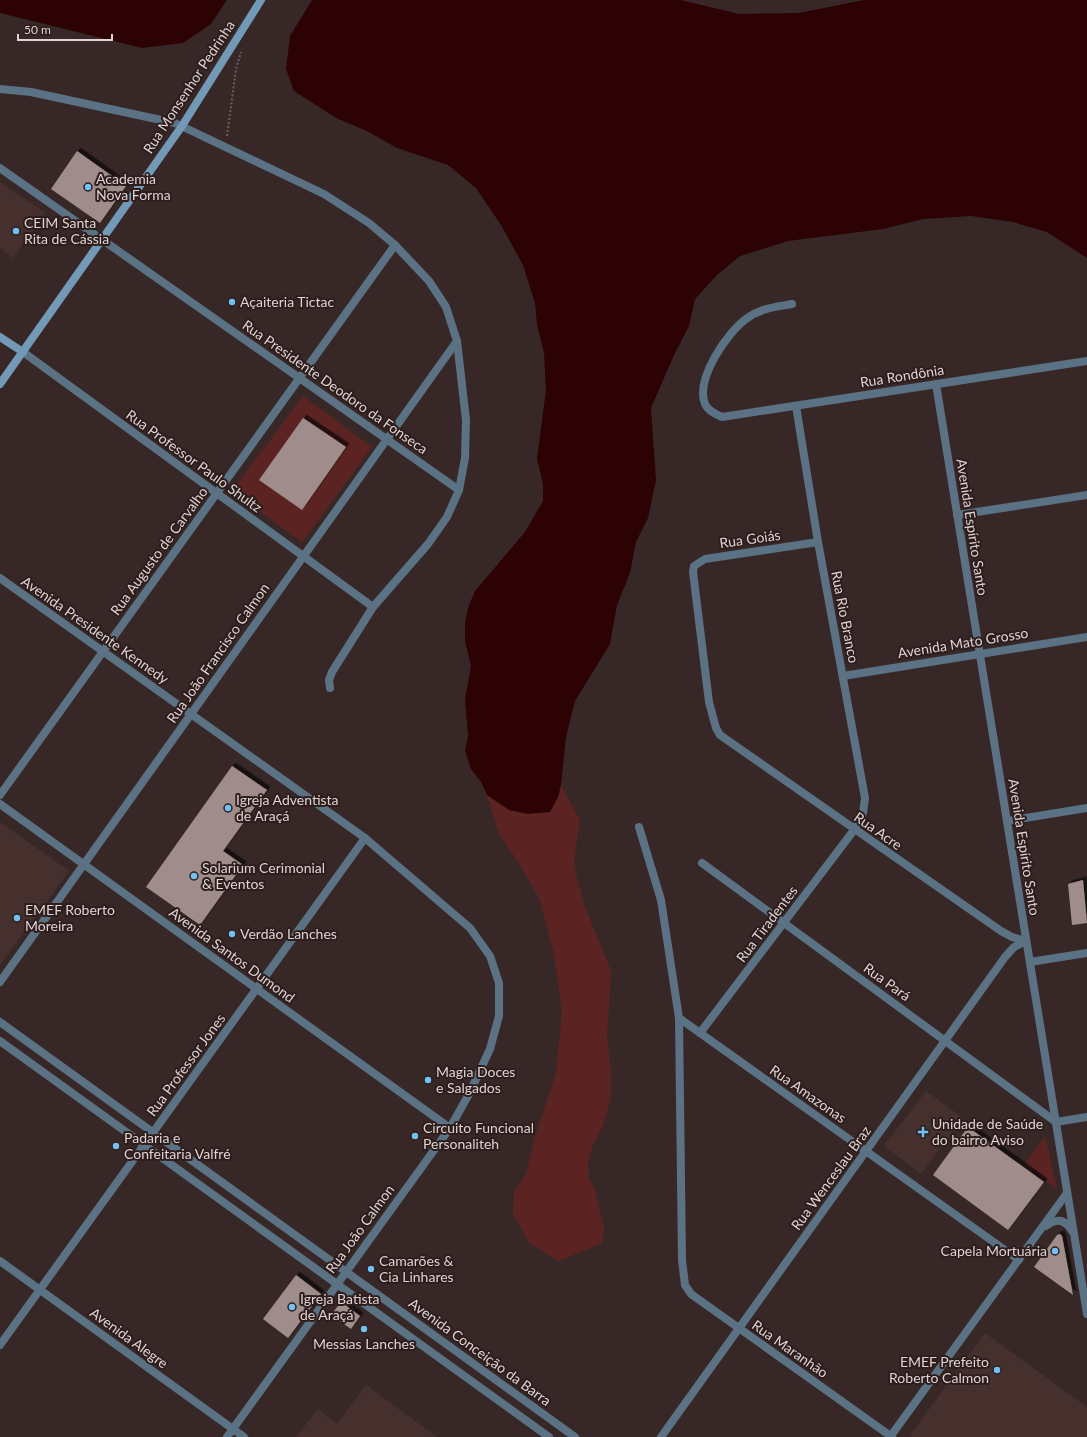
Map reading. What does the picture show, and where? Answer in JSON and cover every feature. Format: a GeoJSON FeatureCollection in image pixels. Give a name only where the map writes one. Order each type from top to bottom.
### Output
{"type":"FeatureCollection","features":[{"type":"Feature","properties":{"kind":"main road","name":"Rua Monsenhor Pedrinha"},"geometry":{"type":"LineString","coordinates":[[0,384],[182,126],[261,0]]}},
{"type":"Feature","properties":{"kind":"main road","name":"Rua Professor Paulo Shultz"},"geometry":{"type":"LineString","coordinates":[[0,337],[23,352]]}},
{"type":"Feature","properties":{"kind":"street"},"geometry":{"type":"LineString","coordinates":[[0,89],[39,94],[182,126],[226,146],[324,194],[369,223],[396,244],[429,281],[446,307],[457,340],[466,420],[465,458],[459,490],[447,517],[428,544],[373,607],[332,672],[329,680],[330,688]]}},
{"type":"Feature","properties":{"kind":"street","name":"Rua Presidente Deodoro da Fonseca"},"geometry":{"type":"LineString","coordinates":[[0,168],[459,490]]}},
{"type":"Feature","properties":{"kind":"street","name":"Rua Augusto de Carvalho"},"geometry":{"type":"LineString","coordinates":[[0,795],[396,244]]}},
{"type":"Feature","properties":{"kind":"street","name":"Rua Rondônia"},"geometry":{"type":"LineString","coordinates":[[792,304],[763,309],[746,318],[730,334],[717,353],[706,379],[703,396],[705,406],[712,413],[722,417],[1087,361]]}},
{"type":"Feature","properties":{"kind":"street","name":"Rua João Francisco Calmon"},"geometry":{"type":"LineString","coordinates":[[0,982],[457,340]]}},
{"type":"Feature","properties":{"kind":"street","name":"Rua Professor Paulo Shultz"},"geometry":{"type":"LineString","coordinates":[[23,352],[373,607]]}},
{"type":"Feature","properties":{"kind":"street","name":"Avenida Espírito Santo"},"geometry":{"type":"LineString","coordinates":[[936,384],[1067,1193],[1085,1285],[1087,1314]]}},
{"type":"Feature","properties":{"kind":"street","name":"Rua Rio Branco"},"geometry":{"type":"LineString","coordinates":[[796,406],[818,542],[864,798],[863,813],[854,830]]}},
{"type":"Feature","properties":{"kind":"street"},"geometry":{"type":"LineString","coordinates":[[957,515],[1087,495]]}},
{"type":"Feature","properties":{"kind":"street","name":"Rua Goiás"},"geometry":{"type":"LineString","coordinates":[[720,735],[716,728],[709,702],[692,572],[694,566],[705,559],[818,542]]}},
{"type":"Feature","properties":{"kind":"street","name":"Avenida Presidente Kennedy"},"geometry":{"type":"LineString","coordinates":[[0,578],[365,838],[470,928],[490,956],[499,983],[499,1016],[490,1049],[469,1094]]}},
{"type":"Feature","properties":{"kind":"street","name":"Avenida Mato Grosso"},"geometry":{"type":"LineString","coordinates":[[843,676],[1087,637]]}},
{"type":"Feature","properties":{"kind":"street","name":"Rua Acre"},"geometry":{"type":"LineString","coordinates":[[720,735],[854,830],[1001,931],[1012,937],[1026,941]]}},
{"type":"Feature","properties":{"kind":"street","name":"Avenida Santos Dumond"},"geometry":{"type":"LineString","coordinates":[[0,804],[450,1128]]}},
{"type":"Feature","properties":{"kind":"street"},"geometry":{"type":"LineString","coordinates":[[1007,821],[1087,808]]}},
{"type":"Feature","properties":{"kind":"street","name":"Rua Maranhão"},"geometry":{"type":"LineString","coordinates":[[639,827],[661,900],[679,1018],[683,1275],[685,1285],[690,1294],[891,1437]]}},
{"type":"Feature","properties":{"kind":"street","name":"Rua Tiradentes"},"geometry":{"type":"LineString","coordinates":[[700,1033],[854,830]]}},
{"type":"Feature","properties":{"kind":"street","name":"Rua Professor Jones"},"geometry":{"type":"LineString","coordinates":[[0,1345],[365,838]]}},
{"type":"Feature","properties":{"kind":"street","name":"Rua Pará"},"geometry":{"type":"LineString","coordinates":[[702,863],[1056,1122]]}},
{"type":"Feature","properties":{"kind":"street","name":"Rua Wenceslau Braz"},"geometry":{"type":"LineString","coordinates":[[662,1437],[1005,957],[1014,947],[1026,941]]}},
{"type":"Feature","properties":{"kind":"street"},"geometry":{"type":"LineString","coordinates":[[1030,962],[1087,953]]}},
{"type":"Feature","properties":{"kind":"street","name":"Rua Amazonas"},"geometry":{"type":"LineString","coordinates":[[679,1018],[1019,1260]]}},
{"type":"Feature","properties":{"kind":"street","name":"Avenida Conceição da Barra"},"geometry":{"type":"LineString","coordinates":[[0,1022],[575,1437]]}},
{"type":"Feature","properties":{"kind":"street","name":"Avenida Conceição da Barra"},"geometry":{"type":"LineString","coordinates":[[0,1041],[549,1437]]}},
{"type":"Feature","properties":{"kind":"street","name":"Rua João Calmon"},"geometry":{"type":"LineString","coordinates":[[227,1437],[450,1128],[469,1094]]}},
{"type":"Feature","properties":{"kind":"street"},"geometry":{"type":"LineString","coordinates":[[1056,1122],[1087,1117]]}},
{"type":"Feature","properties":{"kind":"street"},"geometry":{"type":"LineString","coordinates":[[891,1437],[1067,1193]]}},
{"type":"Feature","properties":{"kind":"street"},"geometry":{"type":"LineString","coordinates":[[1040,1232],[1056,1220],[1062,1220],[1066,1223],[1074,1235]]}},
{"type":"Feature","properties":{"kind":"street","name":"Avenida Alegre"},"geometry":{"type":"LineString","coordinates":[[0,1261],[244,1437]]}},
{"type":"Feature","properties":{"kind":"path"},"geometry":{"type":"LineString","coordinates":[[226,146],[236,69],[242,51]]}},
{"type":"Feature","properties":{"kind":"shaded area"},"geometry":{"type":"Polygon","coordinates":[[[0,0],[227,0],[211,24],[183,43],[142,48],[0,13],[0,0]]]}},
{"type":"Feature","properties":{"kind":"shaded area"},"geometry":{"type":"Polygon","coordinates":[[[312,0],[681,0],[739,14],[799,13],[864,0],[1087,0],[1087,258],[1047,232],[1013,222],[971,216],[923,219],[883,229],[788,241],[740,256],[717,275],[695,299],[689,326],[674,355],[651,408],[656,480],[648,518],[636,542],[630,573],[617,605],[610,644],[575,701],[566,737],[561,785],[558,797],[550,812],[528,814],[509,810],[487,795],[481,782],[471,769],[465,751],[468,736],[465,699],[471,666],[465,641],[465,622],[469,605],[475,591],[525,532],[543,501],[543,484],[537,459],[546,390],[544,353],[537,325],[535,303],[523,265],[501,225],[476,188],[448,165],[397,148],[367,131],[338,119],[294,91],[286,69],[290,36],[312,0]]]}},
{"type":"Feature","properties":{"kind":"shaded area","name":"CEIM Santa Rita de Cássia"},"geometry":{"type":"Polygon","coordinates":[[[0,182],[45,213],[13,258],[0,248],[0,182]]]}},
{"type":"Feature","properties":{"kind":"shaded area"},"geometry":{"type":"Polygon","coordinates":[[[303,396],[372,447],[302,542],[232,491],[303,396]]]}},
{"type":"Feature","properties":{"kind":"shaded area"},"geometry":{"type":"Polygon","coordinates":[[[561,785],[580,820],[574,861],[577,879],[585,907],[611,971],[607,1037],[611,1072],[611,1098],[603,1125],[592,1147],[588,1163],[589,1178],[595,1190],[604,1227],[602,1243],[559,1261],[530,1244],[513,1214],[514,1192],[526,1174],[534,1140],[556,1073],[562,1013],[554,953],[539,898],[517,860],[499,834],[487,795],[516,811],[531,813],[550,812],[558,797],[561,785]]]}},
{"type":"Feature","properties":{"kind":"shaded area","name":"EMEF Roberto Moreira"},"geometry":{"type":"Polygon","coordinates":[[[0,822],[69,871],[0,965],[0,822]]]}},
{"type":"Feature","properties":{"kind":"shaded area","name":"Unidade de Saúde do bairro Aviso"},"geometry":{"type":"Polygon","coordinates":[[[926,1091],[963,1118],[921,1174],[884,1146],[926,1091]]]}},
{"type":"Feature","properties":{"kind":"shaded area"},"geometry":{"type":"Polygon","coordinates":[[[1045,1136],[1057,1189],[1024,1165],[1045,1136]]]}},
{"type":"Feature","properties":{"kind":"shaded area","name":"EMEF Prefeito Roberto Calmon"},"geometry":{"type":"Polygon","coordinates":[[[985,1333],[1087,1407],[1087,1437],[912,1437],[910,1435],[985,1333]]]}},
{"type":"Feature","properties":{"kind":"shaded area"},"geometry":{"type":"Polygon","coordinates":[[[366,1385],[437,1437],[296,1437],[318,1409],[337,1424],[366,1385]]]}},
{"type":"Feature","properties":{"kind":"building","name":"Academia Nova Forma"},"geometry":{"type":"Polygon","coordinates":[[[77,151],[126,186],[100,223],[51,189],[77,151]]]}},
{"type":"Feature","properties":{"kind":"building"},"geometry":{"type":"Polygon","coordinates":[[[303,418],[346,447],[302,510],[259,480],[303,418]]]}},
{"type":"Feature","properties":{"kind":"building","name":"Solarium Cerimonial & Eventos"},"geometry":{"type":"Polygon","coordinates":[[[232,766],[267,790],[223,851],[243,865],[200,925],[146,887],[232,766]]]}},
{"type":"Feature","properties":{"kind":"building"},"geometry":{"type":"Polygon","coordinates":[[[1083,880],[1087,923],[1072,925],[1068,884],[1083,880]]]}},
{"type":"Feature","properties":{"kind":"building"},"geometry":{"type":"Polygon","coordinates":[[[968,1127],[1044,1182],[1008,1230],[933,1175],[968,1127]]]}},
{"type":"Feature","properties":{"kind":"building","name":"Capela Mortuária"},"geometry":{"type":"Polygon","coordinates":[[[1060,1234],[1062,1236],[1073,1295],[1034,1267],[1057,1235],[1060,1234]]]}},
{"type":"Feature","properties":{"kind":"building","name":"Igreja Batista de Araçá"},"geometry":{"type":"Polygon","coordinates":[[[296,1275],[321,1294],[288,1338],[263,1319],[296,1275]]]}},
{"type":"Feature","properties":{"kind":"building"},"geometry":{"type":"Polygon","coordinates":[[[341,1302],[360,1316],[351,1329],[331,1315],[341,1302]]]}},
{"type":"Feature","properties":{"kind":"place","name":"Academia Nova Forma"},"geometry":{"type":"Point","coordinates":[88,187]}},
{"type":"Feature","properties":{"kind":"place","name":"CEIM Santa Rita de Cássia"},"geometry":{"type":"Point","coordinates":[16,231]}},
{"type":"Feature","properties":{"kind":"place","name":"Açaiteria Tictac"},"geometry":{"type":"Point","coordinates":[232,302]}},
{"type":"Feature","properties":{"kind":"place","name":"Igreja Adventista de Araçá"},"geometry":{"type":"Point","coordinates":[228,808]}},
{"type":"Feature","properties":{"kind":"place","name":"Solarium Cerimonial & Eventos"},"geometry":{"type":"Point","coordinates":[194,876]}},
{"type":"Feature","properties":{"kind":"place","name":"EMEF Roberto Moreira"},"geometry":{"type":"Point","coordinates":[17,918]}},
{"type":"Feature","properties":{"kind":"place","name":"Verdão Lanches"},"geometry":{"type":"Point","coordinates":[232,934]}},
{"type":"Feature","properties":{"kind":"place","name":"Magia Doces e Salgados"},"geometry":{"type":"Point","coordinates":[428,1080]}},
{"type":"Feature","properties":{"kind":"place","name":"Unidade de Saúde do bairro Aviso"},"geometry":{"type":"Point","coordinates":[923,1132]}},
{"type":"Feature","properties":{"kind":"place","name":"Circuito Funcional Personaliteh"},"geometry":{"type":"Point","coordinates":[415,1136]}},
{"type":"Feature","properties":{"kind":"place","name":"Padaria e Confeitaria Valfré"},"geometry":{"type":"Point","coordinates":[116,1146]}},
{"type":"Feature","properties":{"kind":"place","name":"Capela Mortuária"},"geometry":{"type":"Point","coordinates":[1055,1251]}},
{"type":"Feature","properties":{"kind":"place","name":"Camarões & Cia Linhares"},"geometry":{"type":"Point","coordinates":[371,1269]}},
{"type":"Feature","properties":{"kind":"place","name":"Igreja Batista de Araçá"},"geometry":{"type":"Point","coordinates":[292,1307]}},
{"type":"Feature","properties":{"kind":"place","name":"Messias Lanches"},"geometry":{"type":"Point","coordinates":[364,1329]}},
{"type":"Feature","properties":{"kind":"place","name":"EMEF Prefeito Roberto Calmon"},"geometry":{"type":"Point","coordinates":[997,1370]}}]}
